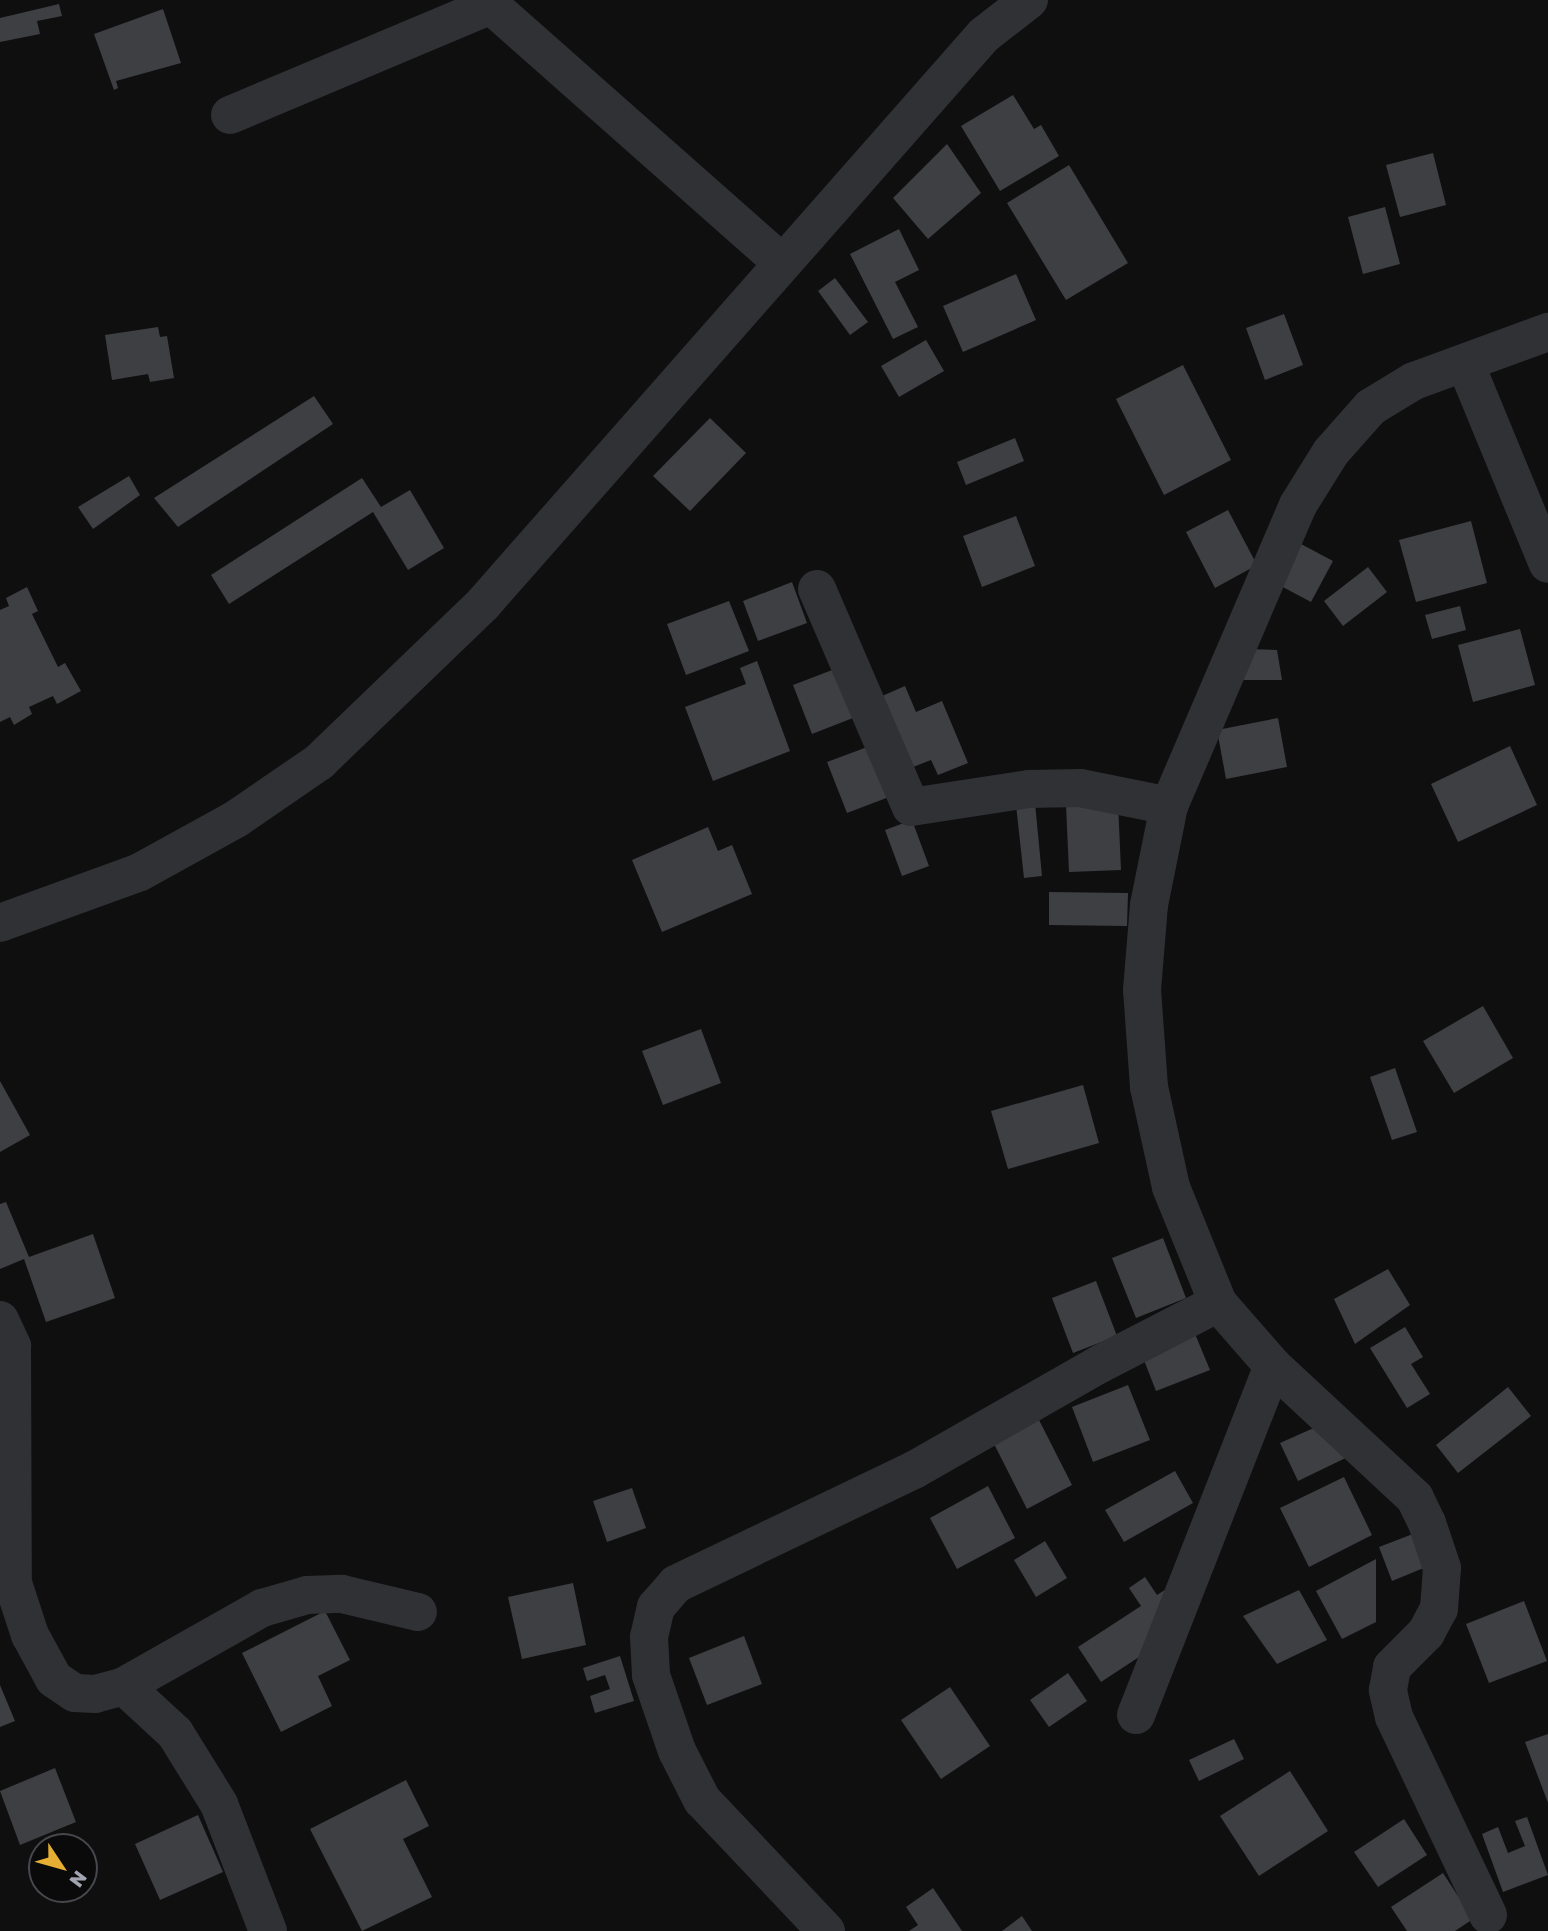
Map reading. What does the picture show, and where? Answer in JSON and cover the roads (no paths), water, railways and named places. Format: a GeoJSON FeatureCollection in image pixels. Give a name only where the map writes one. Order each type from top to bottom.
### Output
{"type":"FeatureCollection","features":[{"type":"Feature","properties":{"kind":"street"},"geometry":{"type":"LineString","coordinates":[[0,923],[139,872],[236,819],[319,762],[483,604],[984,35],[1029,0]]}},
{"type":"Feature","properties":{"kind":"street"},"geometry":{"type":"LineString","coordinates":[[230,116],[487,3],[782,263]]}},
{"type":"Feature","properties":{"kind":"street"},"geometry":{"type":"LineString","coordinates":[[1488,1915],[1394,1717],[1388,1690],[1392,1667],[1426,1633],[1439,1609],[1442,1568],[1427,1523],[1415,1498],[1273,1366],[1219,1303],[1171,1186],[1149,1087],[1142,990],[1149,905],[1169,806],[1279,544],[1331,452],[1371,407],[1414,381],[1548,332]]}},
{"type":"Feature","properties":{"kind":"street"},"geometry":{"type":"LineString","coordinates":[[1465,363],[1548,564]]}},
{"type":"Feature","properties":{"kind":"street"},"geometry":{"type":"LineString","coordinates":[[817,589],[905,802],[912,807],[1028,789],[1080,788],[1169,806]]}},
{"type":"Feature","properties":{"kind":"street"},"geometry":{"type":"LineString","coordinates":[[826,1931],[702,1801],[677,1751],[651,1675],[649,1637],[656,1607],[676,1584],[914,1470],[1100,1364],[1219,1303]]}},
{"type":"Feature","properties":{"kind":"street"},"geometry":{"type":"LineString","coordinates":[[0,1320],[12,1346],[6,1497],[13,1583],[30,1634],[54,1679],[75,1693],[94,1694],[124,1686],[262,1608],[307,1595],[342,1594],[418,1612]]}},
{"type":"Feature","properties":{"kind":"street"},"geometry":{"type":"LineString","coordinates":[[1136,1715],[1273,1366]]}},
{"type":"Feature","properties":{"kind":"street"},"geometry":{"type":"LineString","coordinates":[[124,1686],[175,1733],[219,1804],[268,1931]]}}]}
